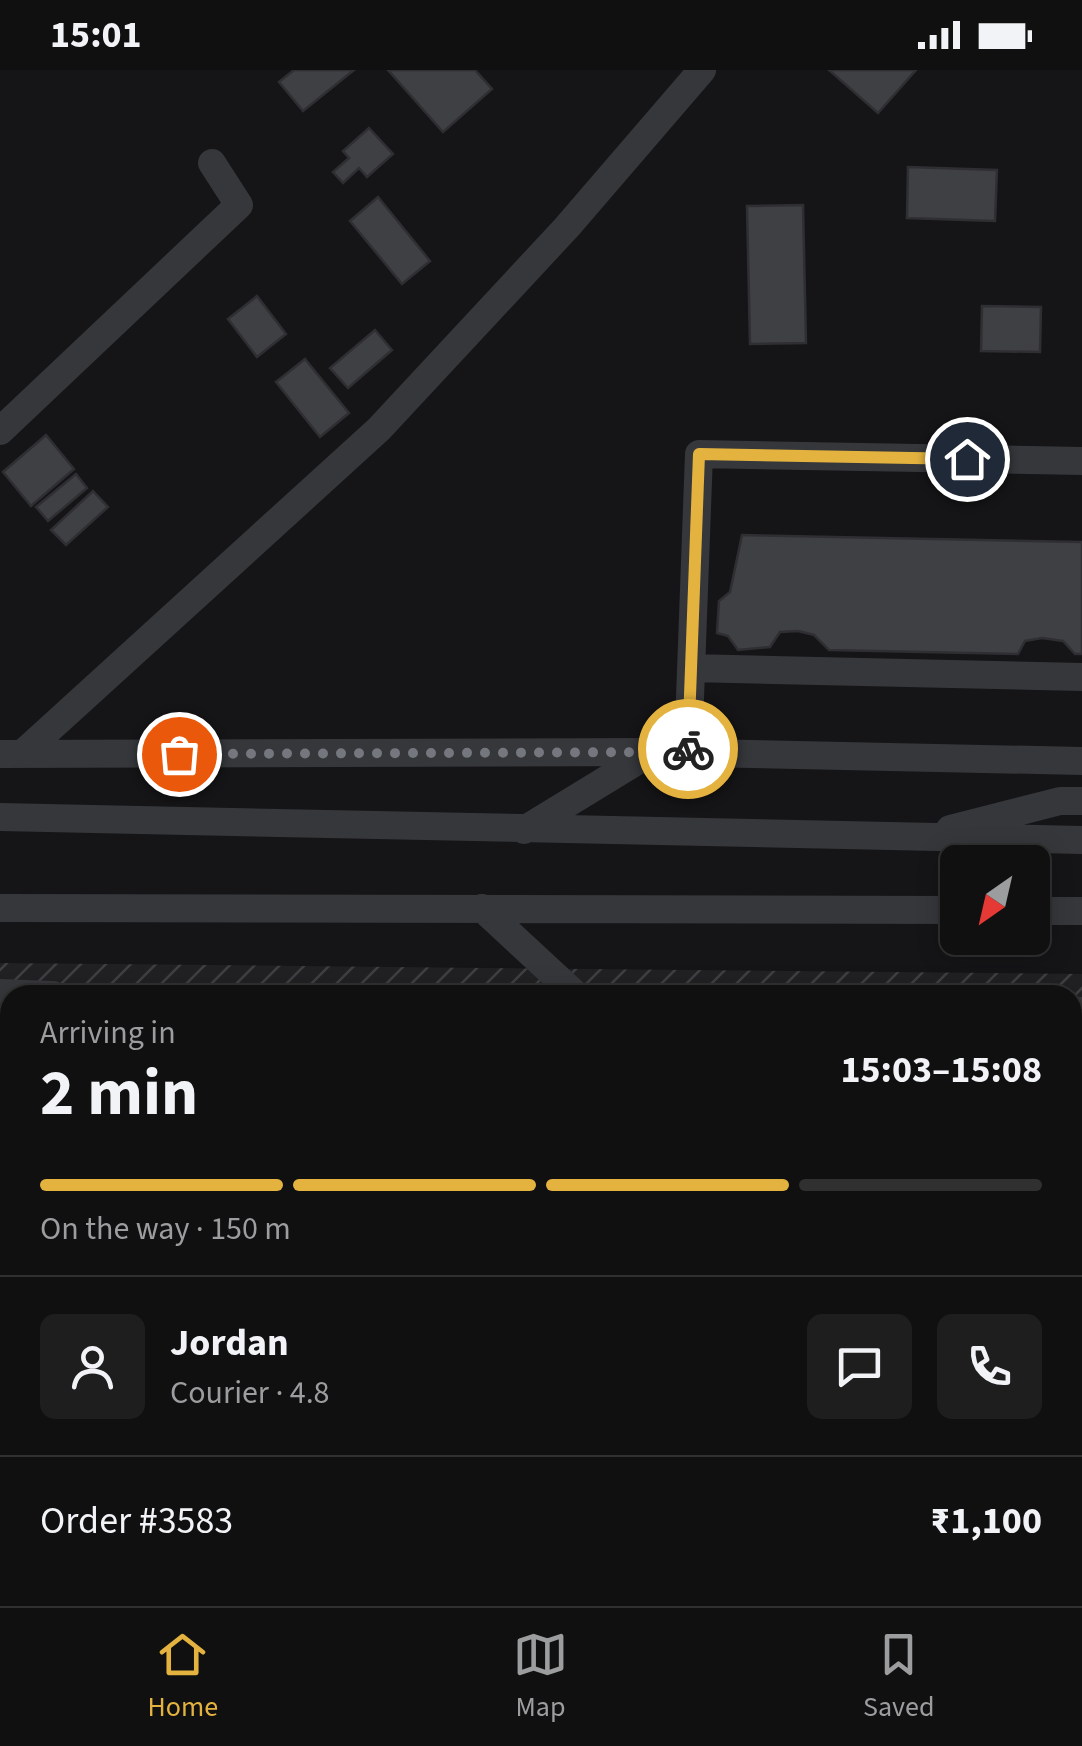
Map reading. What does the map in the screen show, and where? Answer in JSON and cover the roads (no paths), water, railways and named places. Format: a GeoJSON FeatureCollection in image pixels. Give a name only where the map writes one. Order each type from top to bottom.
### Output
{"type":"FeatureCollection","features":[{"type":"Feature","properties":{"kind":"street"},"geometry":{"type":"LineString","coordinates":[[11,754],[173,620],[379,428],[567,227],[702,70]]}},
{"type":"Feature","properties":{"kind":"street"},"geometry":{"type":"LineString","coordinates":[[0,431],[238,205],[212,164]]}},
{"type":"Feature","properties":{"kind":"street"},"geometry":{"type":"LineString","coordinates":[[688,752],[699,454],[1082,461]]}},
{"type":"Feature","properties":{"kind":"street"},"geometry":{"type":"LineString","coordinates":[[691,668],[1082,677]]}},
{"type":"Feature","properties":{"kind":"street"},"geometry":{"type":"LineString","coordinates":[[523,830],[652,752]]}},
{"type":"Feature","properties":{"kind":"street"},"geometry":{"type":"LineString","coordinates":[[11,754],[688,752],[1082,762]]}},
{"type":"Feature","properties":{"kind":"street"},"geometry":{"type":"LineString","coordinates":[[915,838],[1060,801],[1082,801]]}},
{"type":"Feature","properties":{"kind":"street"},"geometry":{"type":"LineString","coordinates":[[0,817],[1082,840]]}},
{"type":"Feature","properties":{"kind":"street"},"geometry":{"type":"LineString","coordinates":[[0,908],[940,910]]}},
{"type":"Feature","properties":{"kind":"street"},"geometry":{"type":"LineString","coordinates":[[482,908],[565,985]]}},
{"type":"Feature","properties":{"kind":"street"},"geometry":{"type":"LineString","coordinates":[[1050,910],[1082,911]]}}]}
